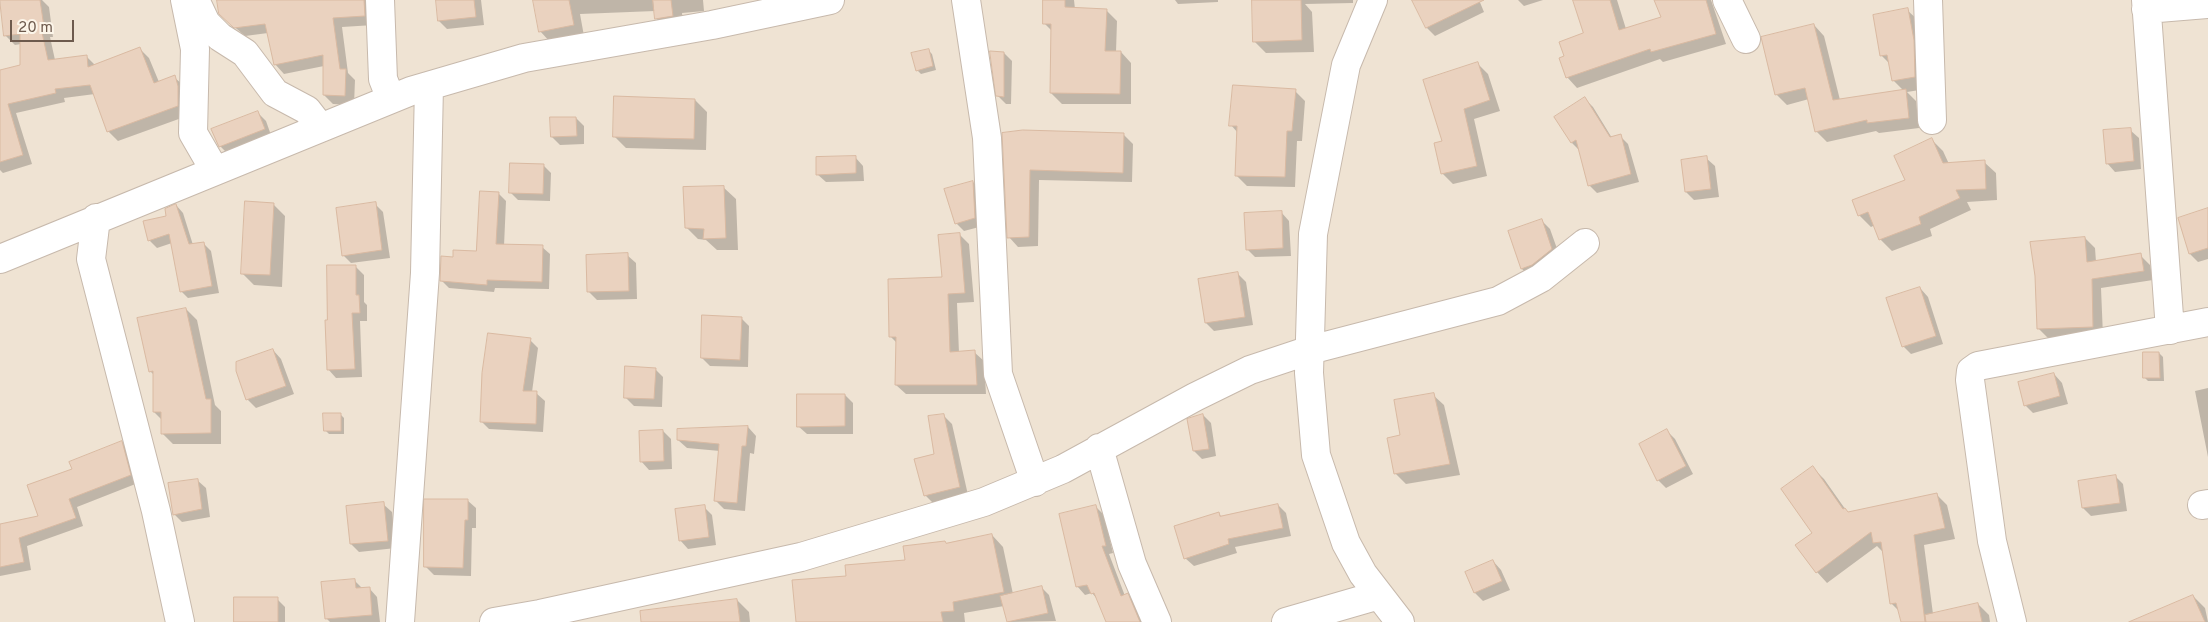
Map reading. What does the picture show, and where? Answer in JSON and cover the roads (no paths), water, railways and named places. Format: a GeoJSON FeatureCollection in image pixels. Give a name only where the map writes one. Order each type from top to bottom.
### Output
{"type":"FeatureCollection","features":[{"type":"Feature","properties":{"kind":"street"},"geometry":{"type":"LineString","coordinates":[[185,0],[195,49],[193,133],[215,171]]}},
{"type":"Feature","properties":{"kind":"street"},"geometry":{"type":"LineString","coordinates":[[193,0],[198,4],[206,23],[220,37],[245,54],[275,93],[307,110],[322,128]]}},
{"type":"Feature","properties":{"kind":"street"},"geometry":{"type":"LineString","coordinates":[[380,0],[383,78],[391,99]]}},
{"type":"Feature","properties":{"kind":"street"},"geometry":{"type":"LineString","coordinates":[[0,259],[96,218],[391,99],[429,86],[524,58],[712,25],[830,0]]}},
{"type":"Feature","properties":{"kind":"street"},"geometry":{"type":"LineString","coordinates":[[966,0],[987,138],[998,374],[1035,482]]}},
{"type":"Feature","properties":{"kind":"street"},"geometry":{"type":"LineString","coordinates":[[1373,0],[1346,66],[1327,154],[1314,234],[1309,373],[1316,455],[1346,543],[1363,574],[1400,622]]}},
{"type":"Feature","properties":{"kind":"street"},"geometry":{"type":"LineString","coordinates":[[1727,0],[1746,39]]}},
{"type":"Feature","properties":{"kind":"street"},"geometry":{"type":"LineString","coordinates":[[1928,0],[1932,120]]}},
{"type":"Feature","properties":{"kind":"street"},"geometry":{"type":"LineString","coordinates":[[2170,330],[2146,5],[2208,4]]}},
{"type":"Feature","properties":{"kind":"street"},"geometry":{"type":"LineString","coordinates":[[400,622],[425,273],[429,86]]}},
{"type":"Feature","properties":{"kind":"street"},"geometry":{"type":"LineString","coordinates":[[96,218],[91,260],[156,511],[180,622]]}},
{"type":"Feature","properties":{"kind":"street"},"geometry":{"type":"LineString","coordinates":[[494,622],[540,614],[802,557],[984,502],[1035,482],[1250,370],[1310,350],[1498,302],[1541,278],[1585,242]]}},
{"type":"Feature","properties":{"kind":"street"},"geometry":{"type":"LineString","coordinates":[[2012,622],[1992,541],[1970,380],[1971,371],[1978,366],[2208,322]]}},
{"type":"Feature","properties":{"kind":"street"},"geometry":{"type":"LineString","coordinates":[[1099,448],[1132,564],[1157,622]]}},
{"type":"Feature","properties":{"kind":"street"},"geometry":{"type":"LineString","coordinates":[[1286,622],[1379,595]]}}]}
